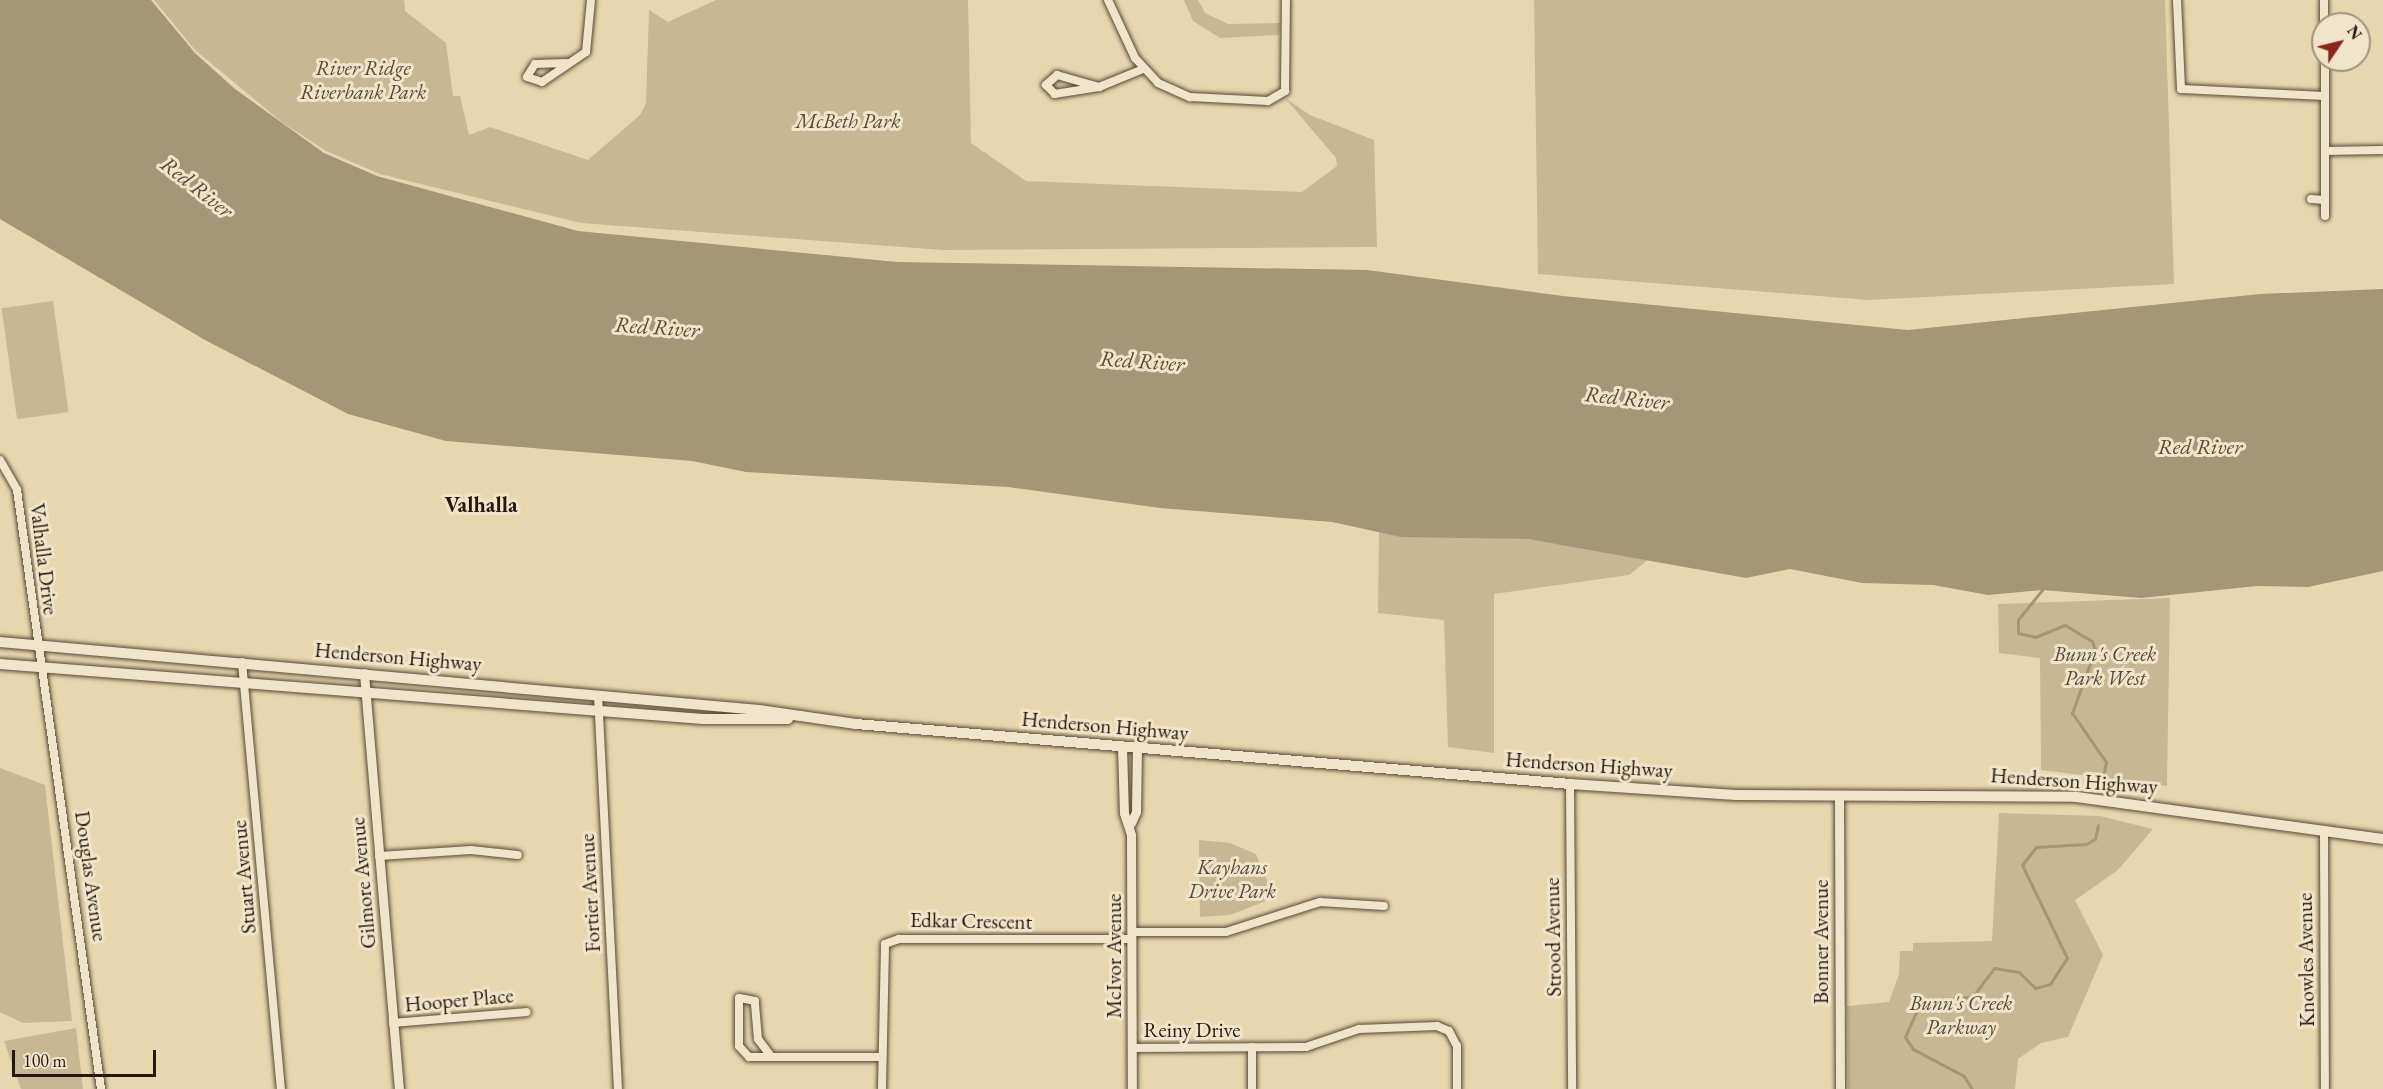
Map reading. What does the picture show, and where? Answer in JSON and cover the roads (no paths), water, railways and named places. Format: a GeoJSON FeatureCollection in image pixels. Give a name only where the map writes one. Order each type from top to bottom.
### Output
{"type":"FeatureCollection","features":[{"type":"Feature","properties":{"kind":"main road","name":"Henderson Highway"},"geometry":{"type":"LineString","coordinates":[[0,642],[759,710],[791,718],[1570,784],[1736,795],[2076,797],[2383,839]]}},
{"type":"Feature","properties":{"kind":"main road","name":"Henderson Highway"},"geometry":{"type":"LineString","coordinates":[[0,664],[244,681],[597,712],[770,723],[791,718]]}},
{"type":"Feature","properties":{"kind":"street"},"geometry":{"type":"LineString","coordinates":[[566,63],[535,64],[527,77],[542,82],[591,44],[591,0]]}},
{"type":"Feature","properties":{"kind":"street"},"geometry":{"type":"LineString","coordinates":[[1108,0],[1143,69],[1167,88],[1191,97],[1274,100],[1286,84],[1286,0]]}},
{"type":"Feature","properties":{"kind":"street"},"geometry":{"type":"LineString","coordinates":[[2177,0],[2181,89],[2325,96]]}},
{"type":"Feature","properties":{"kind":"street"},"geometry":{"type":"LineString","coordinates":[[1099,87],[1058,75],[1046,85],[1055,94],[1099,87],[1143,69]]}},
{"type":"Feature","properties":{"kind":"street"},"geometry":{"type":"LineString","coordinates":[[2325,72],[2325,216]]}},
{"type":"Feature","properties":{"kind":"street"},"geometry":{"type":"LineString","coordinates":[[2325,151],[2383,150]]}},
{"type":"Feature","properties":{"kind":"street"},"geometry":{"type":"LineString","coordinates":[[2310,199],[2325,200]]}},
{"type":"Feature","properties":{"kind":"street","name":"Valhalla Drive"},"geometry":{"type":"LineString","coordinates":[[0,460],[17,490],[38,644],[44,667]]}},
{"type":"Feature","properties":{"kind":"street","name":"Stuart Avenue"},"geometry":{"type":"LineString","coordinates":[[242,662],[281,1089]]}},
{"type":"Feature","properties":{"kind":"street","name":"Douglas Avenue"},"geometry":{"type":"LineString","coordinates":[[44,667],[101,1089]]}},
{"type":"Feature","properties":{"kind":"street","name":"Gilmore Avenue"},"geometry":{"type":"LineString","coordinates":[[364,673],[399,1089]]}},
{"type":"Feature","properties":{"kind":"street","name":"Fortier Avenue"},"geometry":{"type":"LineString","coordinates":[[598,695],[597,712],[618,1089]]}},
{"type":"Feature","properties":{"kind":"street","name":"McIvor Avenue"},"geometry":{"type":"LineString","coordinates":[[1122,747],[1124,813],[1131,823]]}},
{"type":"Feature","properties":{"kind":"street","name":"McIvor Avenue"},"geometry":{"type":"LineString","coordinates":[[1132,1089],[1131,823],[1136,812],[1137,748]]}},
{"type":"Feature","properties":{"kind":"street","name":"Strood Avenue"},"geometry":{"type":"LineString","coordinates":[[1570,784],[1572,1089]]}},
{"type":"Feature","properties":{"kind":"street","name":"Bonner Avenue"},"geometry":{"type":"LineString","coordinates":[[1839,795],[1840,1089]]}},
{"type":"Feature","properties":{"kind":"street","name":"Knowles Avenue"},"geometry":{"type":"LineString","coordinates":[[2324,830],[2325,1089]]}},
{"type":"Feature","properties":{"kind":"street"},"geometry":{"type":"LineString","coordinates":[[379,856],[471,850],[518,855]]}},
{"type":"Feature","properties":{"kind":"street"},"geometry":{"type":"LineString","coordinates":[[1132,935],[1226,932],[1320,902],[1384,906]]}},
{"type":"Feature","properties":{"kind":"street","name":"Edkar Crescent"},"geometry":{"type":"LineString","coordinates":[[882,1089],[881,958],[892,940],[1132,935]]}},
{"type":"Feature","properties":{"kind":"street"},"geometry":{"type":"LineString","coordinates":[[770,1055],[758,1039],[755,1001],[739,998],[735,1005],[739,1046],[748,1056],[881,1057]]}},
{"type":"Feature","properties":{"kind":"street","name":"Hooper Place"},"geometry":{"type":"LineString","coordinates":[[393,1023],[527,1012]]}},
{"type":"Feature","properties":{"kind":"street","name":"Reiny Drive"},"geometry":{"type":"LineString","coordinates":[[1132,1048],[1306,1047],[1377,1027],[1437,1026],[1449,1031],[1457,1046],[1457,1089]]}},
{"type":"Feature","properties":{"kind":"street","name":"Reiny Drive"},"geometry":{"type":"LineString","coordinates":[[1252,1047],[1252,1089]]}},
{"type":"Feature","properties":{"kind":"water","name":"Red River"},"geometry":{"type":"Polygon","coordinates":[[[0,0],[151,0],[195,53],[235,89],[324,153],[377,176],[578,231],[897,262],[1367,270],[1563,296],[1908,330],[2260,294],[2383,289],[2383,571],[2308,587],[2257,586],[2141,598],[2042,590],[1988,595],[1933,585],[1862,583],[1790,569],[1746,578],[1528,539],[1401,537],[1332,522],[1160,508],[1008,487],[746,472],[692,461],[446,441],[348,414],[205,340],[0,219],[0,0]]]}},
{"type":"Feature","properties":{"kind":"waterway"},"geometry":{"type":"LineString","coordinates":[[2042,590],[2018,620],[2018,633],[2035,637],[2065,625],[2092,641],[2095,650],[2072,713],[2106,762],[2104,772]]}},
{"type":"Feature","properties":{"kind":"waterway"},"geometry":{"type":"LineString","coordinates":[[1972,1089],[1964,1076],[1913,1049],[1905,1037],[1919,1005],[1973,996],[1994,968],[2019,972],[2035,988],[2050,984],[2067,958],[2022,865],[2036,847],[2086,844],[2095,839],[2098,825]]}},
{"type":"Feature","properties":{"kind":"district","name":"Valhalla"},"geometry":{"type":"Point","coordinates":[481,505]}},
{"type":"Feature","properties":{"kind":"park label","name":"River Ridge Riverbank Park"},"geometry":{"type":"Point","coordinates":[363,80]}},
{"type":"Feature","properties":{"kind":"park label","name":"McBeth Park"},"geometry":{"type":"Point","coordinates":[848,121]}},
{"type":"Feature","properties":{"kind":"park label","name":"Bunn's Creek Park West"},"geometry":{"type":"Point","coordinates":[2105,666]}},
{"type":"Feature","properties":{"kind":"park label","name":"Kayhans Drive Park"},"geometry":{"type":"Point","coordinates":[1232,879]}},
{"type":"Feature","properties":{"kind":"park label","name":"Bunn's Creek Parkway"},"geometry":{"type":"Point","coordinates":[1961,1015]}}]}
